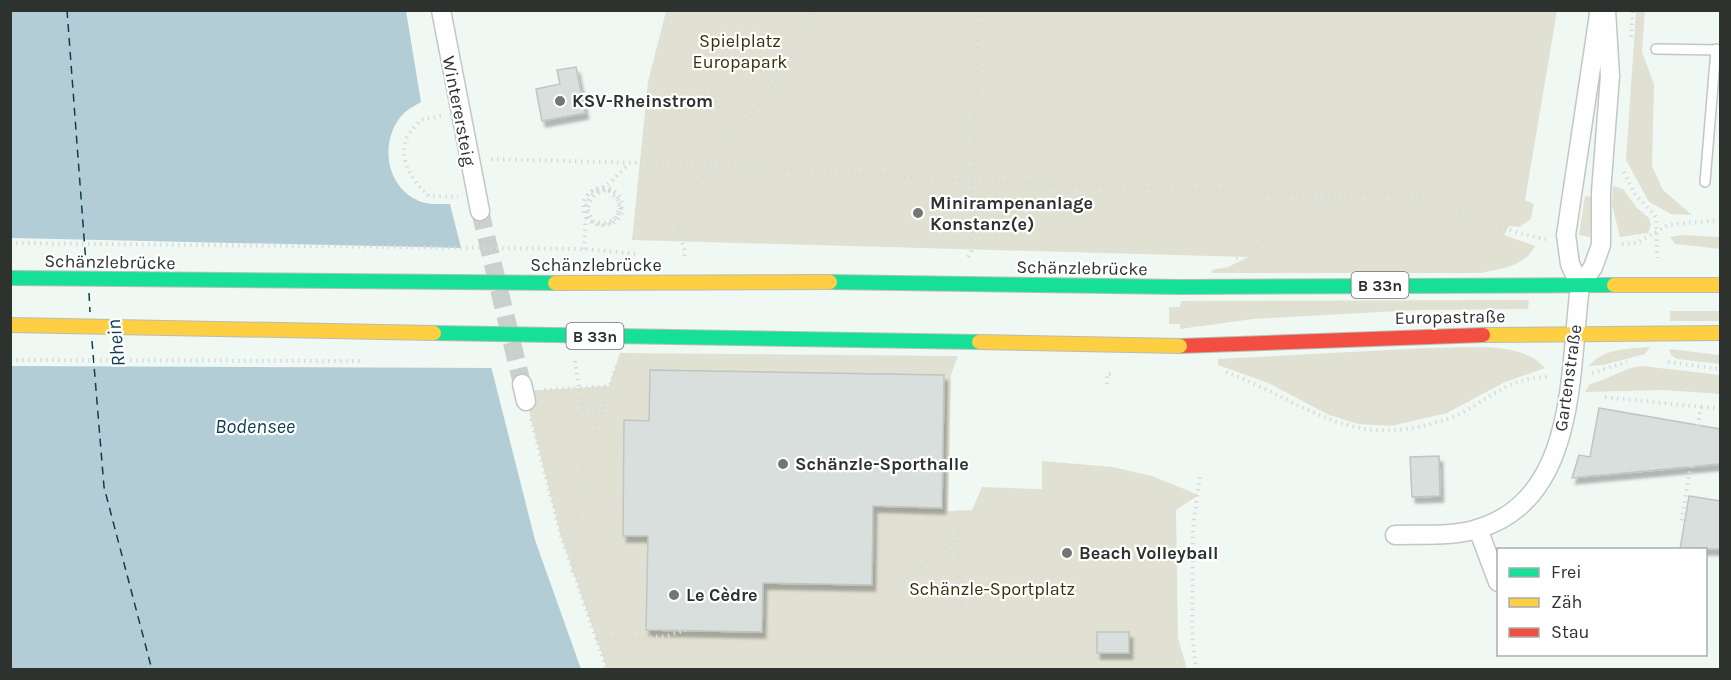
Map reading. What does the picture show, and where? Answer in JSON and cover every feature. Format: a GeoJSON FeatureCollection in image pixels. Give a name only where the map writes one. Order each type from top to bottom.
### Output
{"type":"FeatureCollection","features":[{"type":"Feature","properties":{"kind":"main road","name":"Schänzlebrücke"},"geometry":{"type":"LineString","coordinates":[[10,278],[424,284],[813,282],[1181,287]]}},
{"type":"Feature","properties":{"kind":"main road","name":"Europastraße"},"geometry":{"type":"LineString","coordinates":[[1181,287],[1720,285]]}},
{"type":"Feature","properties":{"kind":"main road","name":"Europastraße"},"geometry":{"type":"LineString","coordinates":[[10,325],[1180,346],[1430,335],[1720,333]]}},
{"type":"Feature","properties":{"kind":"street","name":"Winterersteig"},"geometry":{"type":"LineString","coordinates":[[441,10],[477,203]]}},
{"type":"Feature","properties":{"kind":"street","name":"Gartenstraße"},"geometry":{"type":"LineString","coordinates":[[1580,286],[1570,264],[1566,242],[1600,10]]}},
{"type":"Feature","properties":{"kind":"street","name":"Gartenstraße"},"geometry":{"type":"LineString","coordinates":[[1395,535],[1449,534],[1478,529],[1514,512],[1536,492],[1553,460],[1563,426],[1580,286],[1593,267],[1601,245],[1601,192],[1610,76],[1606,10]]}},
{"type":"Feature","properties":{"kind":"street"},"geometry":{"type":"LineString","coordinates":[[1478,529],[1497,579]]}},
{"type":"Feature","properties":{"kind":"lane"},"geometry":{"type":"LineString","coordinates":[[1656,49],[1718,50],[1705,182]]}},
{"type":"Feature","properties":{"kind":"path"},"geometry":{"type":"LineString","coordinates":[[711,165],[777,80],[799,45],[815,10]]}},
{"type":"Feature","properties":{"kind":"path"},"geometry":{"type":"LineString","coordinates":[[974,181],[979,10]]}},
{"type":"Feature","properties":{"kind":"path"},"geometry":{"type":"LineString","coordinates":[[1630,46],[1633,10]]}},
{"type":"Feature","properties":{"kind":"path"},"geometry":{"type":"LineString","coordinates":[[710,84],[731,138]]}},
{"type":"Feature","properties":{"kind":"path"},"geometry":{"type":"LineString","coordinates":[[459,112],[421,120],[405,141],[406,164],[414,182],[429,196],[477,203]]}},
{"type":"Feature","properties":{"kind":"path"},"geometry":{"type":"LineString","coordinates":[[468,158],[628,165],[711,165],[974,181],[1334,196],[1367,192],[1413,197],[1469,214],[1516,234],[1566,242]]}},
{"type":"Feature","properties":{"kind":"path"},"geometry":{"type":"LineString","coordinates":[[584,249],[586,228],[587,217],[588,207],[593,195],[609,191],[614,195],[620,207],[618,214],[608,223],[593,221],[590,217],[586,211],[592,194],[600,190],[611,190],[620,199],[621,206],[619,215],[610,224],[594,223],[589,219],[585,212],[584,207],[591,192],[602,188],[616,191],[620,197],[623,206],[616,222],[604,226],[592,224],[587,219],[584,213],[583,205],[585,198],[590,192],[606,187],[628,165]]}},
{"type":"Feature","properties":{"kind":"path","name":"Schänzlebrücke"},"geometry":{"type":"LineString","coordinates":[[675,259],[683,261],[685,251],[678,232],[686,210],[711,165]]}},
{"type":"Feature","properties":{"kind":"path"},"geometry":{"type":"LineString","coordinates":[[1620,165],[1634,193],[1656,217],[1656,234]]}},
{"type":"Feature","properties":{"kind":"path"},"geometry":{"type":"LineString","coordinates":[[1229,261],[1256,248],[1312,207],[1334,196]]}},
{"type":"Feature","properties":{"kind":"path"},"geometry":{"type":"LineString","coordinates":[[1601,245],[1637,243],[1668,225],[1720,220]]}},
{"type":"Feature","properties":{"kind":"path","name":"Schänzlebrücke"},"geometry":{"type":"LineString","coordinates":[[10,243],[584,249],[641,255]]}},
{"type":"Feature","properties":{"kind":"path"},"geometry":{"type":"LineString","coordinates":[[10,360],[363,361]]}},
{"type":"Feature","properties":{"kind":"path"},"geometry":{"type":"LineString","coordinates":[[563,361],[586,361]]}},
{"type":"Feature","properties":{"kind":"path"},"geometry":{"type":"LineString","coordinates":[[574,361],[582,410],[588,415],[600,411],[602,403],[598,396],[590,394],[583,398],[582,405],[586,411],[602,413]]}},
{"type":"Feature","properties":{"kind":"path"},"geometry":{"type":"LineString","coordinates":[[1660,361],[1720,369]]}},
{"type":"Feature","properties":{"kind":"path"},"geometry":{"type":"LineString","coordinates":[[608,362],[620,362]]}},
{"type":"Feature","properties":{"kind":"path"},"geometry":{"type":"LineString","coordinates":[[1224,371],[1251,382],[1317,416],[1364,431],[1383,432],[1404,430],[1456,416],[1516,382],[1597,373],[1633,362]]}},
{"type":"Feature","properties":{"kind":"path"},"geometry":{"type":"LineString","coordinates":[[1107,384],[1107,374],[1117,374]]}},
{"type":"Feature","properties":{"kind":"path"},"geometry":{"type":"LineString","coordinates":[[573,575],[580,478],[609,386],[524,392],[573,575],[607,669]]}},
{"type":"Feature","properties":{"kind":"path"},"geometry":{"type":"LineString","coordinates":[[1605,397],[1720,408]]}},
{"type":"Feature","properties":{"kind":"path"},"geometry":{"type":"LineString","coordinates":[[1681,523],[1701,407]]}},
{"type":"Feature","properties":{"kind":"path"},"geometry":{"type":"LineString","coordinates":[[1196,669],[1192,631],[1193,527],[1200,474]]}},
{"type":"Feature","properties":{"kind":"path"},"geometry":{"type":"LineString","coordinates":[[960,511],[958,539],[962,616]]}},
{"type":"Feature","properties":{"kind":"path"},"geometry":{"type":"LineString","coordinates":[[886,600],[920,567],[958,539]]}},
{"type":"Feature","properties":{"kind":"path"},"geometry":{"type":"LineString","coordinates":[[573,575],[647,576]]}},
{"type":"Feature","properties":{"kind":"path"},"geometry":{"type":"LineString","coordinates":[[596,639],[667,636],[686,630]]}},
{"type":"Feature","properties":{"kind":"green space","name":"Spielplatz Europapark"},"geometry":{"type":"Polygon","coordinates":[[[666,11],[1557,11],[1525,200],[1534,204],[1531,219],[1519,227],[1509,226],[1504,235],[1535,246],[1531,253],[1519,262],[1481,273],[1212,273],[1212,270],[1228,267],[1248,257],[632,240],[648,82],[666,11]]]}},
{"type":"Feature","properties":{"kind":"green space"},"geometry":{"type":"Polygon","coordinates":[[[1636,11],[1645,11],[1642,52],[1654,84],[1652,166],[1663,190],[1692,215],[1671,214],[1649,202],[1626,160],[1636,11]]]}},
{"type":"Feature","properties":{"kind":"green space"},"geometry":{"type":"Polygon","coordinates":[[[1613,186],[1623,189],[1637,208],[1649,218],[1651,225],[1648,233],[1620,237],[1612,205],[1613,186]]]}},
{"type":"Feature","properties":{"kind":"green space"},"geometry":{"type":"Polygon","coordinates":[[[1585,196],[1592,197],[1590,237],[1579,235],[1585,196]]]}},
{"type":"Feature","properties":{"kind":"green space"},"geometry":{"type":"Polygon","coordinates":[[[1681,235],[1720,237],[1720,249],[1675,244],[1670,237],[1681,235]]]}},
{"type":"Feature","properties":{"kind":"green space"},"geometry":{"type":"Polygon","coordinates":[[[1529,300],[1528,309],[1418,310],[1253,319],[1180,329],[1180,324],[1169,324],[1169,307],[1180,307],[1181,301],[1529,300]]]}},
{"type":"Feature","properties":{"kind":"green space"},"geometry":{"type":"Polygon","coordinates":[[[1670,311],[1720,311],[1720,321],[1670,321],[1670,311]]]}},
{"type":"Feature","properties":{"kind":"green space"},"geometry":{"type":"Polygon","coordinates":[[[1650,347],[1645,354],[1603,365],[1589,366],[1609,353],[1650,347]]]}},
{"type":"Feature","properties":{"kind":"green space"},"geometry":{"type":"Polygon","coordinates":[[[1426,348],[1506,349],[1534,359],[1545,368],[1503,383],[1447,413],[1391,426],[1358,424],[1329,415],[1268,383],[1218,365],[1218,359],[1426,348]]]}},
{"type":"Feature","properties":{"kind":"green space"},"geometry":{"type":"Polygon","coordinates":[[[1669,349],[1720,355],[1720,364],[1677,359],[1671,355],[1669,349]]]}},
{"type":"Feature","properties":{"kind":"green space","name":"Schänzle-Sportplatz"},"geometry":{"type":"Polygon","coordinates":[[[620,353],[958,356],[951,375],[948,511],[972,510],[982,487],[1042,489],[1042,461],[1113,467],[1152,476],[1199,495],[1176,510],[1178,638],[1187,669],[607,669],[561,536],[524,391],[609,386],[620,353]],[[650,370],[649,421],[624,421],[623,535],[648,536],[646,629],[762,632],[763,583],[872,585],[873,506],[942,507],[944,375],[650,370]]]}},
{"type":"Feature","properties":{"kind":"green space"},"geometry":{"type":"Polygon","coordinates":[[[1642,366],[1720,375],[1720,394],[1664,390],[1585,392],[1590,384],[1642,366]]]}},
{"type":"Feature","properties":{"kind":"water","name":"Bodensee"},"geometry":{"type":"Polygon","coordinates":[[[10,11],[406,11],[421,102],[405,112],[391,134],[389,160],[392,172],[406,193],[417,200],[450,204],[535,540],[581,669],[11,669],[10,11]]]}},
{"type":"Feature","properties":{"kind":"pier"},"geometry":{"type":"Polygon","coordinates":[[[11,238],[464,248],[495,368],[11,366],[11,238]]]}},
{"type":"Feature","properties":{"kind":"building","name":"KSV-Rheinstrom"},"geometry":{"type":"Polygon","coordinates":[[[576,67],[585,113],[542,121],[536,89],[560,84],[557,70],[576,67]]]}},
{"type":"Feature","properties":{"kind":"building","name":"Schänzle-Sporthalle"},"geometry":{"type":"Polygon","coordinates":[[[650,370],[944,375],[942,508],[873,506],[872,585],[763,583],[762,632],[646,630],[648,536],[623,536],[624,420],[649,421],[650,370]]]}},
{"type":"Feature","properties":{"kind":"building"},"geometry":{"type":"Polygon","coordinates":[[[1599,408],[1720,429],[1720,464],[1572,478],[1579,455],[1590,457],[1599,408]]]}},
{"type":"Feature","properties":{"kind":"building"},"geometry":{"type":"Polygon","coordinates":[[[1439,456],[1440,496],[1412,497],[1410,457],[1439,456]]]}},
{"type":"Feature","properties":{"kind":"building"},"geometry":{"type":"Polygon","coordinates":[[[1689,496],[1720,501],[1720,549],[1680,548],[1689,496]]]}},
{"type":"Feature","properties":{"kind":"building"},"geometry":{"type":"Polygon","coordinates":[[[1097,632],[1129,632],[1129,653],[1097,653],[1097,632]]]}},
{"type":"Feature","properties":{"kind":"ferry route"},"geometry":{"type":"LineString","coordinates":[[67,10],[86,264]]}},
{"type":"Feature","properties":{"kind":"ferry route"},"geometry":{"type":"LineString","coordinates":[[89,293],[90,312]]}},
{"type":"Feature","properties":{"kind":"ferry route"},"geometry":{"type":"LineString","coordinates":[[92,341],[104,487],[152,670]]}},
{"type":"Feature","properties":{"kind":"tunnel"},"geometry":{"type":"LineString","coordinates":[[480,211],[522,384]]}},
{"type":"Feature","properties":{"kind":"traffic: fast"},"geometry":{"type":"LineString","coordinates":[[10,278],[555,283]]}},
{"type":"Feature","properties":{"kind":"traffic: fast"},"geometry":{"type":"LineString","coordinates":[[830,282],[1181,287]]}},
{"type":"Feature","properties":{"kind":"traffic: fast"},"geometry":{"type":"LineString","coordinates":[[1181,287],[1614,285]]}},
{"type":"Feature","properties":{"kind":"traffic: fast"},"geometry":{"type":"LineString","coordinates":[[434,333],[979,342]]}},
{"type":"Feature","properties":{"kind":"traffic: slow"},"geometry":{"type":"LineString","coordinates":[[555,283],[830,282]]}},
{"type":"Feature","properties":{"kind":"traffic: slow"},"geometry":{"type":"LineString","coordinates":[[1614,285],[1720,285]]}},
{"type":"Feature","properties":{"kind":"traffic: slow"},"geometry":{"type":"LineString","coordinates":[[10,325],[434,333]]}},
{"type":"Feature","properties":{"kind":"traffic: slow"},"geometry":{"type":"LineString","coordinates":[[1483,335],[1720,333]]}},
{"type":"Feature","properties":{"kind":"traffic: slow"},"geometry":{"type":"LineString","coordinates":[[979,342],[1180,346]]}},
{"type":"Feature","properties":{"kind":"traffic: jam"},"geometry":{"type":"LineString","coordinates":[[1180,346],[1483,335]]}},
{"type":"Feature","properties":{"kind":"place","name":"KSV-Rheinstrom"},"geometry":{"type":"Point","coordinates":[560,101]}},
{"type":"Feature","properties":{"kind":"place","name":"Minirampenanlage Konstanz(e)"},"geometry":{"type":"Point","coordinates":[918,213]}},
{"type":"Feature","properties":{"kind":"place","name":"Schänzle-Sporthalle"},"geometry":{"type":"Point","coordinates":[783,464]}},
{"type":"Feature","properties":{"kind":"place","name":"Beach Volleyball"},"geometry":{"type":"Point","coordinates":[1067,553]}},
{"type":"Feature","properties":{"kind":"place","name":"Le Cèdre"},"geometry":{"type":"Point","coordinates":[674,595]}},
{"type":"Feature","properties":{"kind":"water label","name":"Rhein"},"geometry":{"type":"Point","coordinates":[116,343]}}]}
